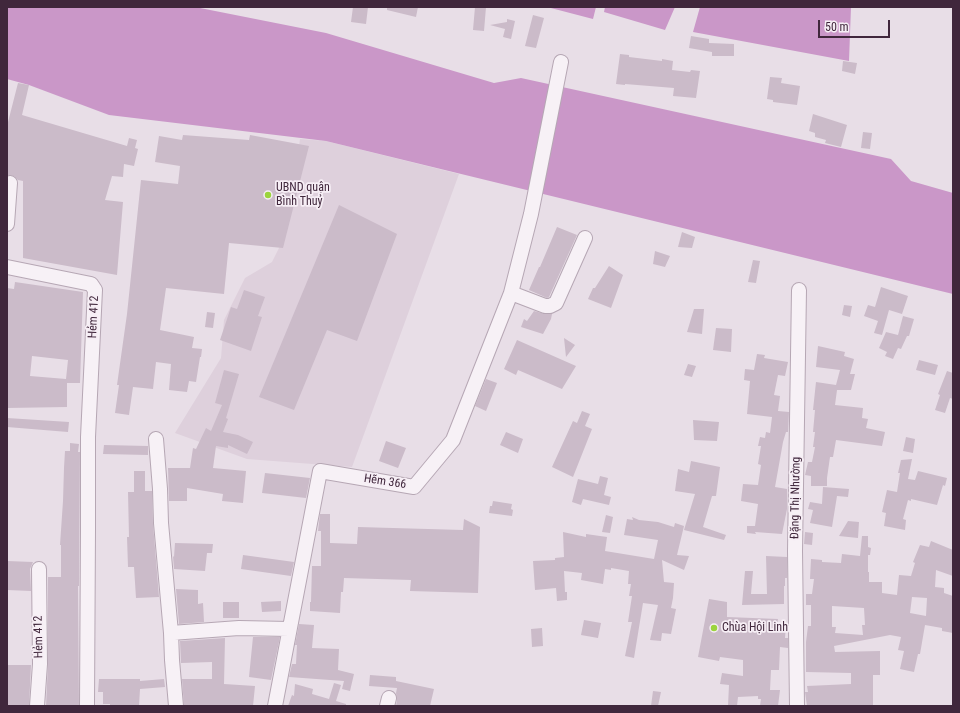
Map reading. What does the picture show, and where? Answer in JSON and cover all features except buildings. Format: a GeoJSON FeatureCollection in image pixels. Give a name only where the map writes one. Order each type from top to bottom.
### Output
{"type":"FeatureCollection","features":[{"type":"Feature","properties":{"kind":"street","name":"Hẽm 366"},"geometry":{"type":"LineString","coordinates":[[275,706],[320,472],[414,487],[453,440],[510,293],[531,214],[561,62]]}},
{"type":"Feature","properties":{"kind":"street"},"geometry":{"type":"LineString","coordinates":[[7,224],[10,183]]}},
{"type":"Feature","properties":{"kind":"street"},"geometry":{"type":"LineString","coordinates":[[510,293],[545,306],[550,306],[556,303],[585,238]]}},
{"type":"Feature","properties":{"kind":"street","name":"Hẻm 412"},"geometry":{"type":"LineString","coordinates":[[7,267],[91,284],[95,288],[88,437],[87,706]]}},
{"type":"Feature","properties":{"kind":"street","name":"Đặng Thị Nhường"},"geometry":{"type":"LineString","coordinates":[[797,706],[795,551],[799,290]]}},
{"type":"Feature","properties":{"kind":"street"},"geometry":{"type":"LineString","coordinates":[[156,439],[161,523],[176,706]]}},
{"type":"Feature","properties":{"kind":"street","name":"Hẻm 412"},"geometry":{"type":"LineString","coordinates":[[37,706],[40,664],[39,569]]}},
{"type":"Feature","properties":{"kind":"street"},"geometry":{"type":"LineString","coordinates":[[171,633],[239,628],[289,629]]}},
{"type":"Feature","properties":{"kind":"shaded area"},"geometry":{"type":"Polygon","coordinates":[[[7,7],[195,7],[326,33],[494,83],[521,78],[891,159],[911,181],[953,193],[953,294],[326,141],[109,115],[29,85],[7,79],[7,7]]]}},
{"type":"Feature","properties":{"kind":"shaded area"},"geometry":{"type":"Polygon","coordinates":[[[547,7],[596,7],[593,19],[547,7]]]}},
{"type":"Feature","properties":{"kind":"shaded area"},"geometry":{"type":"Polygon","coordinates":[[[605,7],[675,7],[665,30],[604,12],[605,7]]]}},
{"type":"Feature","properties":{"kind":"shaded area"},"geometry":{"type":"Polygon","coordinates":[[[700,7],[851,7],[849,61],[693,32],[700,7]]]}},
{"type":"Feature","properties":{"kind":"shaded area"},"geometry":{"type":"Polygon","coordinates":[[[300,139],[326,141],[459,174],[352,467],[247,459],[175,433],[221,358],[224,320],[245,278],[272,262],[286,234],[300,139]]]}},
{"type":"Feature","properties":{"kind":"place","name":"UBND quận Bình Thuỷ"},"geometry":{"type":"Point","coordinates":[268,195]}},
{"type":"Feature","properties":{"kind":"place","name":"Chùa Hội Linh"},"geometry":{"type":"Point","coordinates":[714,628]}}]}
